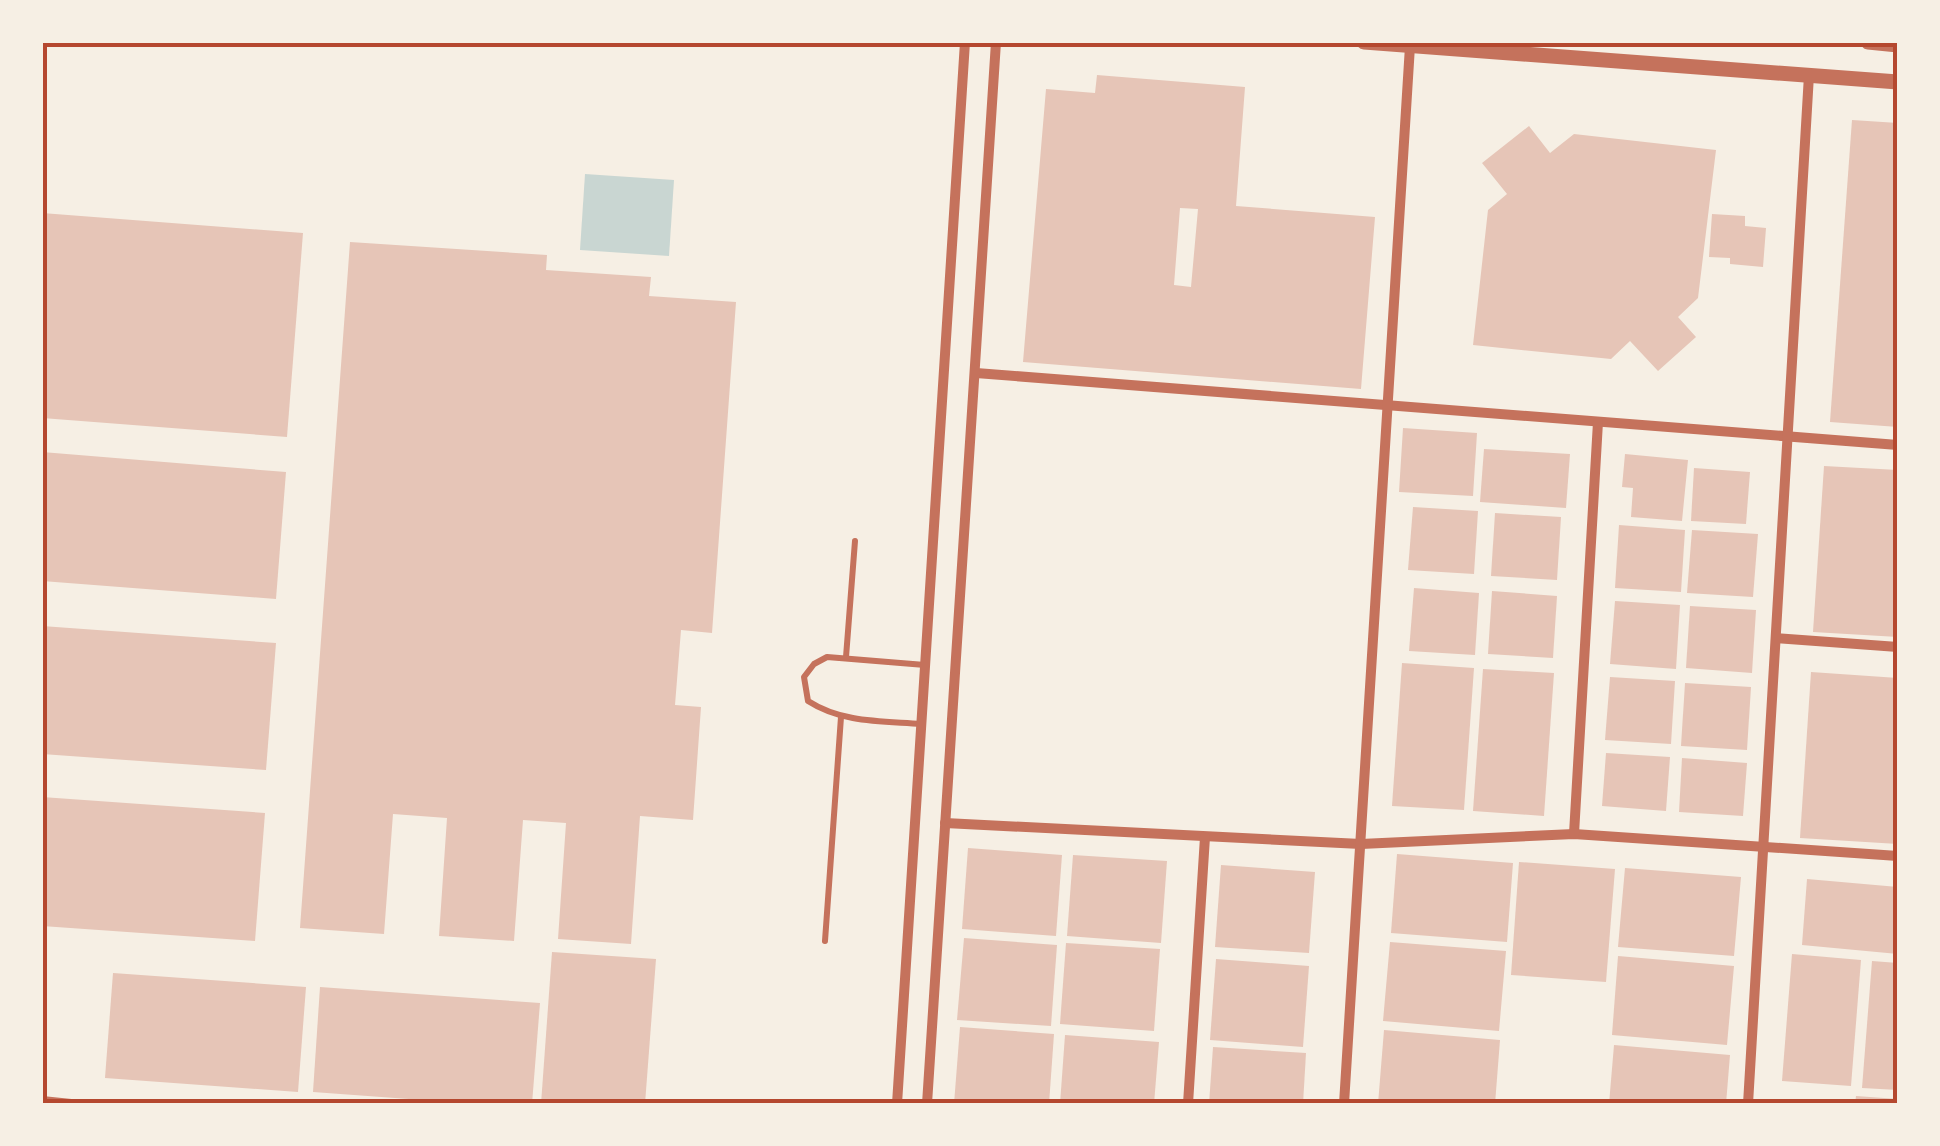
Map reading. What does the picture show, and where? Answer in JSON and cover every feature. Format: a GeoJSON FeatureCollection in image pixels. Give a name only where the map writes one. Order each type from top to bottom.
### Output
{"type":"FeatureCollection","features":[{"type":"Feature","properties":{"kind":"street"},"geometry":{"type":"LineString","coordinates":[[897,1104],[966,42],[996,42],[926,1104]]}},
{"type":"Feature","properties":{"kind":"street"},"geometry":{"type":"LineString","coordinates":[[1364,42],[1898,82]]}},
{"type":"Feature","properties":{"kind":"street"},"geometry":{"type":"LineString","coordinates":[[1868,42],[1898,44]]}},
{"type":"Feature","properties":{"kind":"street"},"geometry":{"type":"LineString","coordinates":[[1344,1104],[1410,46]]}},
{"type":"Feature","properties":{"kind":"street"},"geometry":{"type":"LineString","coordinates":[[1748,1104],[1809,75]]}},
{"type":"Feature","properties":{"kind":"street"},"geometry":{"type":"LineString","coordinates":[[976,374],[1898,445]]}},
{"type":"Feature","properties":{"kind":"street"},"geometry":{"type":"LineString","coordinates":[[1574,834],[1598,422]]}},
{"type":"Feature","properties":{"kind":"street"},"geometry":{"type":"LineString","coordinates":[[1776,638],[1898,647]]}},
{"type":"Feature","properties":{"kind":"street"},"geometry":{"type":"LineString","coordinates":[[944,823],[1361,844],[1574,834],[1898,856]]}},
{"type":"Feature","properties":{"kind":"street"},"geometry":{"type":"LineString","coordinates":[[1188,1104],[1205,837]]}},
{"type":"Feature","properties":{"kind":"street"},"geometry":{"type":"LineString","coordinates":[[42,1102],[72,1104]]}},
{"type":"Feature","properties":{"kind":"lane"},"geometry":{"type":"LineString","coordinates":[[846,657],[855,541]]}},
{"type":"Feature","properties":{"kind":"lane"},"geometry":{"type":"LineString","coordinates":[[921,724],[841,718],[808,701],[804,678],[814,664],[827,657],[926,665]]}},
{"type":"Feature","properties":{"kind":"lane"},"geometry":{"type":"LineString","coordinates":[[825,941],[841,718]]}},
{"type":"Feature","properties":{"kind":"shaded area"},"geometry":{"type":"Polygon","coordinates":[[[585,174],[674,180],[669,256],[580,250],[585,174]]]}},
{"type":"Feature","properties":{"kind":"building"},"geometry":{"type":"Polygon","coordinates":[[[1097,75],[1245,87],[1236,206],[1375,217],[1361,389],[1023,362],[1046,89],[1095,93],[1097,75]],[[1180,208],[1174,285],[1191,287],[1198,209],[1180,208]]]}},
{"type":"Feature","properties":{"kind":"building"},"geometry":{"type":"Polygon","coordinates":[[[1852,120],[1898,123],[1898,427],[1830,422],[1852,120]]]}},
{"type":"Feature","properties":{"kind":"building"},"geometry":{"type":"Polygon","coordinates":[[[1529,126],[1550,153],[1574,134],[1716,150],[1698,298],[1678,317],[1696,337],[1658,371],[1630,341],[1611,359],[1473,345],[1488,210],[1507,194],[1482,163],[1529,126]]]}},
{"type":"Feature","properties":{"kind":"building"},"geometry":{"type":"Polygon","coordinates":[[[42,213],[303,233],[287,437],[42,418],[42,213]]]}},
{"type":"Feature","properties":{"kind":"building"},"geometry":{"type":"Polygon","coordinates":[[[1712,214],[1745,216],[1745,226],[1766,228],[1763,267],[1730,264],[1730,258],[1709,257],[1712,214]]]}},
{"type":"Feature","properties":{"kind":"building"},"geometry":{"type":"Polygon","coordinates":[[[350,242],[547,255],[546,270],[651,277],[649,296],[736,302],[712,633],[681,630],[675,705],[701,707],[693,820],[640,816],[631,944],[558,939],[566,823],[523,820],[514,941],[439,936],[447,818],[393,814],[384,934],[300,928],[350,242]]]}},
{"type":"Feature","properties":{"kind":"building"},"geometry":{"type":"Polygon","coordinates":[[[1403,428],[1477,433],[1473,496],[1399,492],[1403,428]]]}},
{"type":"Feature","properties":{"kind":"building"},"geometry":{"type":"Polygon","coordinates":[[[1484,449],[1570,454],[1566,508],[1480,502],[1484,449]]]}},
{"type":"Feature","properties":{"kind":"building"},"geometry":{"type":"Polygon","coordinates":[[[42,452],[286,472],[276,599],[42,581],[42,452]]]}},
{"type":"Feature","properties":{"kind":"building"},"geometry":{"type":"Polygon","coordinates":[[[1625,454],[1688,460],[1682,521],[1631,517],[1633,488],[1622,487],[1625,454]]]}},
{"type":"Feature","properties":{"kind":"building"},"geometry":{"type":"Polygon","coordinates":[[[1824,466],[1898,470],[1898,637],[1813,632],[1824,466]]]}},
{"type":"Feature","properties":{"kind":"building"},"geometry":{"type":"Polygon","coordinates":[[[1694,468],[1750,472],[1746,524],[1691,521],[1694,468]]]}},
{"type":"Feature","properties":{"kind":"building"},"geometry":{"type":"Polygon","coordinates":[[[1413,507],[1478,511],[1474,574],[1408,570],[1413,507]]]}},
{"type":"Feature","properties":{"kind":"building"},"geometry":{"type":"Polygon","coordinates":[[[1495,513],[1561,517],[1557,580],[1491,576],[1495,513]]]}},
{"type":"Feature","properties":{"kind":"building"},"geometry":{"type":"Polygon","coordinates":[[[1619,525],[1685,530],[1681,592],[1615,588],[1619,525]]]}},
{"type":"Feature","properties":{"kind":"building"},"geometry":{"type":"Polygon","coordinates":[[[1692,530],[1758,534],[1753,597],[1687,593],[1692,530]]]}},
{"type":"Feature","properties":{"kind":"building"},"geometry":{"type":"Polygon","coordinates":[[[1414,588],[1479,593],[1475,655],[1409,651],[1414,588]]]}},
{"type":"Feature","properties":{"kind":"building"},"geometry":{"type":"Polygon","coordinates":[[[1492,591],[1557,596],[1553,658],[1488,654],[1492,591]]]}},
{"type":"Feature","properties":{"kind":"building"},"geometry":{"type":"Polygon","coordinates":[[[1615,601],[1680,605],[1676,669],[1610,664],[1615,601]]]}},
{"type":"Feature","properties":{"kind":"building"},"geometry":{"type":"Polygon","coordinates":[[[1690,606],[1756,610],[1752,673],[1686,668],[1690,606]]]}},
{"type":"Feature","properties":{"kind":"building"},"geometry":{"type":"Polygon","coordinates":[[[42,626],[276,643],[266,770],[42,754],[42,626]]]}},
{"type":"Feature","properties":{"kind":"building"},"geometry":{"type":"Polygon","coordinates":[[[1402,663],[1474,668],[1464,810],[1392,806],[1402,663]]]}},
{"type":"Feature","properties":{"kind":"building"},"geometry":{"type":"Polygon","coordinates":[[[1483,669],[1554,673],[1544,816],[1473,811],[1483,669]]]}},
{"type":"Feature","properties":{"kind":"building"},"geometry":{"type":"Polygon","coordinates":[[[1811,672],[1898,678],[1898,844],[1800,838],[1811,672]]]}},
{"type":"Feature","properties":{"kind":"building"},"geometry":{"type":"Polygon","coordinates":[[[1610,677],[1675,681],[1671,744],[1605,740],[1610,677]]]}},
{"type":"Feature","properties":{"kind":"building"},"geometry":{"type":"Polygon","coordinates":[[[1685,683],[1751,687],[1747,750],[1681,746],[1685,683]]]}},
{"type":"Feature","properties":{"kind":"building"},"geometry":{"type":"Polygon","coordinates":[[[1606,753],[1670,757],[1666,811],[1602,806],[1606,753]]]}},
{"type":"Feature","properties":{"kind":"building"},"geometry":{"type":"Polygon","coordinates":[[[1682,758],[1747,763],[1743,816],[1679,812],[1682,758]]]}},
{"type":"Feature","properties":{"kind":"building"},"geometry":{"type":"Polygon","coordinates":[[[42,797],[265,813],[255,941],[42,926],[42,797]]]}},
{"type":"Feature","properties":{"kind":"building"},"geometry":{"type":"Polygon","coordinates":[[[968,848],[1062,855],[1056,936],[962,929],[968,848]]]}},
{"type":"Feature","properties":{"kind":"building"},"geometry":{"type":"Polygon","coordinates":[[[1397,854],[1513,863],[1507,942],[1391,933],[1397,854]]]}},
{"type":"Feature","properties":{"kind":"building"},"geometry":{"type":"Polygon","coordinates":[[[1073,855],[1167,861],[1161,943],[1067,936],[1073,855]]]}},
{"type":"Feature","properties":{"kind":"building"},"geometry":{"type":"Polygon","coordinates":[[[1519,862],[1615,869],[1606,982],[1511,975],[1519,862]]]}},
{"type":"Feature","properties":{"kind":"building"},"geometry":{"type":"Polygon","coordinates":[[[1221,865],[1315,872],[1309,953],[1215,947],[1221,865]]]}},
{"type":"Feature","properties":{"kind":"building"},"geometry":{"type":"Polygon","coordinates":[[[1625,868],[1741,877],[1734,956],[1618,947],[1625,868]]]}},
{"type":"Feature","properties":{"kind":"building"},"geometry":{"type":"Polygon","coordinates":[[[1807,879],[1898,887],[1898,954],[1802,945],[1807,879]]]}},
{"type":"Feature","properties":{"kind":"building"},"geometry":{"type":"Polygon","coordinates":[[[964,938],[1057,945],[1051,1026],[957,1020],[964,938]]]}},
{"type":"Feature","properties":{"kind":"building"},"geometry":{"type":"Polygon","coordinates":[[[1390,942],[1506,951],[1499,1031],[1383,1021],[1390,942]]]}},
{"type":"Feature","properties":{"kind":"building"},"geometry":{"type":"Polygon","coordinates":[[[1066,943],[1160,949],[1154,1031],[1060,1024],[1066,943]]]}},
{"type":"Feature","properties":{"kind":"building"},"geometry":{"type":"Polygon","coordinates":[[[552,952],[656,959],[645,1104],[541,1104],[552,952]]]}},
{"type":"Feature","properties":{"kind":"building"},"geometry":{"type":"Polygon","coordinates":[[[1792,954],[1861,960],[1851,1086],[1782,1081],[1792,954]]]}},
{"type":"Feature","properties":{"kind":"building"},"geometry":{"type":"Polygon","coordinates":[[[1618,956],[1734,966],[1727,1045],[1612,1035],[1618,956]]]}},
{"type":"Feature","properties":{"kind":"building"},"geometry":{"type":"Polygon","coordinates":[[[1216,959],[1309,966],[1303,1047],[1210,1040],[1216,959]]]}},
{"type":"Feature","properties":{"kind":"building"},"geometry":{"type":"Polygon","coordinates":[[[1872,961],[1898,963],[1898,1090],[1862,1088],[1872,961]]]}},
{"type":"Feature","properties":{"kind":"building"},"geometry":{"type":"Polygon","coordinates":[[[113,973],[306,987],[298,1092],[105,1078],[113,973]]]}},
{"type":"Feature","properties":{"kind":"building"},"geometry":{"type":"Polygon","coordinates":[[[320,987],[540,1003],[532,1104],[477,1104],[313,1092],[320,987]]]}},
{"type":"Feature","properties":{"kind":"building"},"geometry":{"type":"Polygon","coordinates":[[[960,1027],[1054,1034],[1049,1104],[954,1104],[960,1027]]]}},
{"type":"Feature","properties":{"kind":"building"},"geometry":{"type":"Polygon","coordinates":[[[1384,1030],[1500,1040],[1495,1104],[1378,1104],[1384,1030]]]}},
{"type":"Feature","properties":{"kind":"building"},"geometry":{"type":"Polygon","coordinates":[[[1065,1035],[1159,1042],[1154,1104],[1060,1104],[1065,1035]]]}},
{"type":"Feature","properties":{"kind":"building"},"geometry":{"type":"Polygon","coordinates":[[[1614,1045],[1730,1055],[1726,1104],[1609,1104],[1614,1045]]]}},
{"type":"Feature","properties":{"kind":"building"},"geometry":{"type":"Polygon","coordinates":[[[1213,1047],[1306,1053],[1303,1104],[1209,1104],[1213,1047]]]}},
{"type":"Feature","properties":{"kind":"building"},"geometry":{"type":"Polygon","coordinates":[[[1856,1096],[1898,1099],[1898,1104],[1855,1104],[1856,1096]]]}}]}
